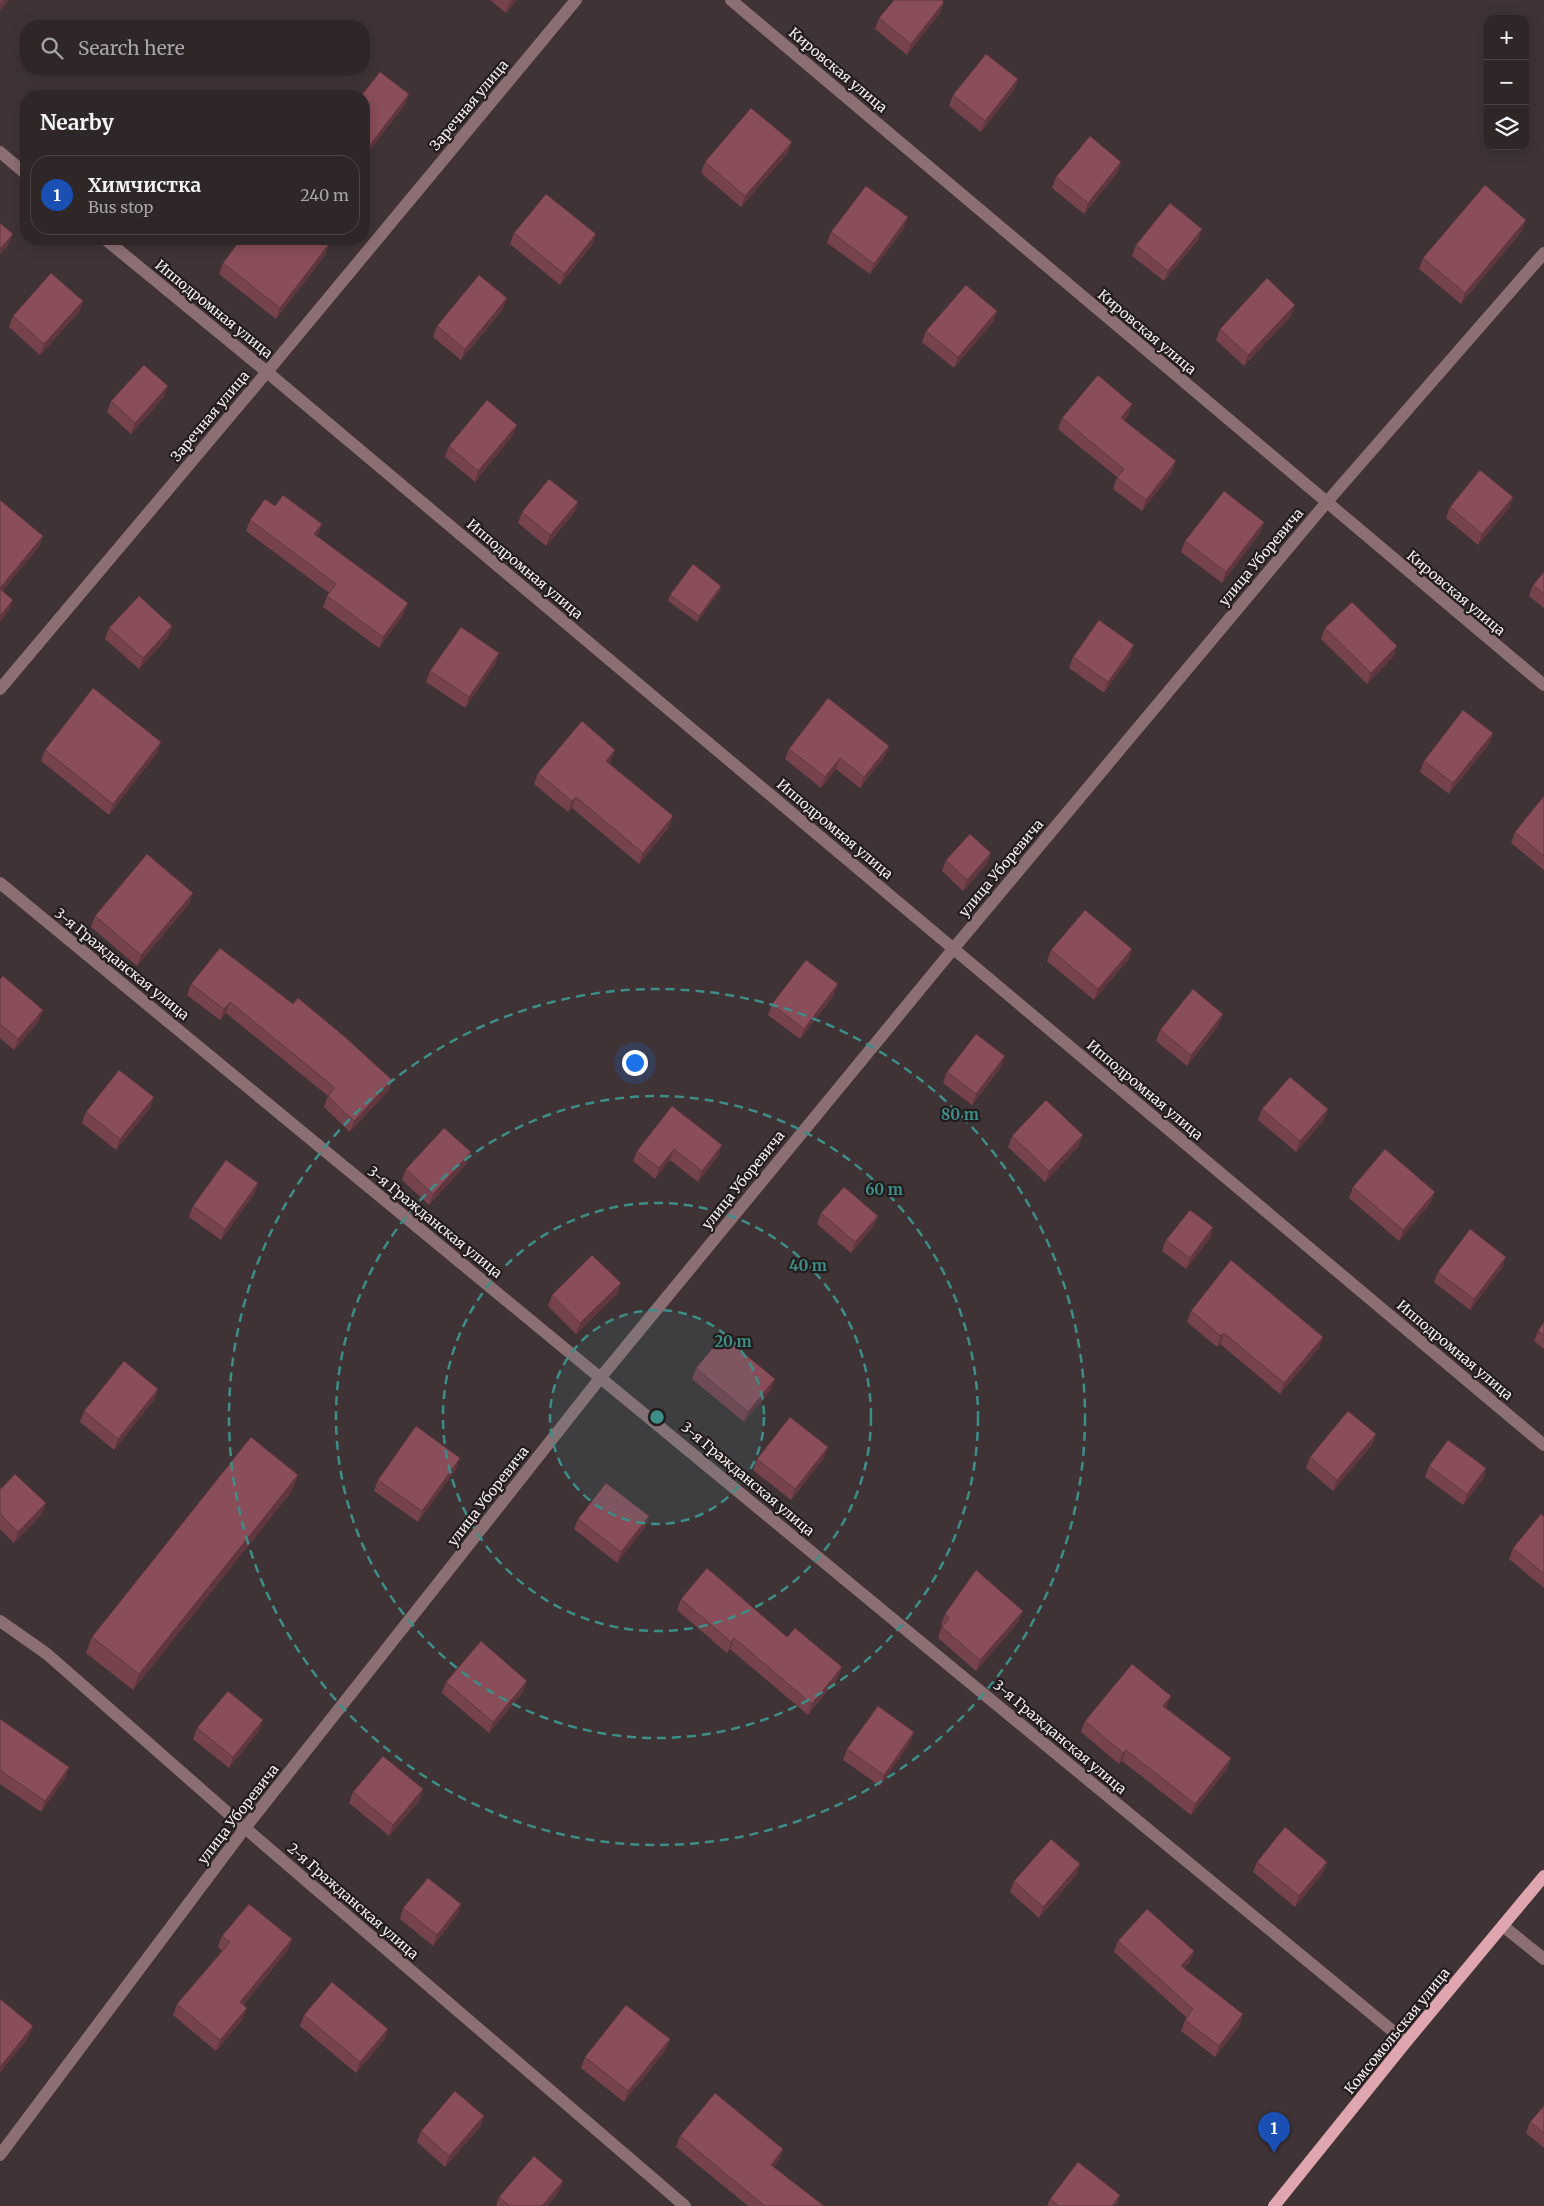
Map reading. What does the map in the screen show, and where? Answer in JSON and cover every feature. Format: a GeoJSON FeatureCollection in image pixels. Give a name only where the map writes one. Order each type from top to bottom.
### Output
{"type":"FeatureCollection","features":[{"type":"Feature","properties":{"kind":"main road","name":"Комсомольская улица"},"geometry":{"type":"LineString","coordinates":[[1274,2206],[1406,2042],[1544,1876]]}},
{"type":"Feature","properties":{"kind":"street","name":"Заречная улица"},"geometry":{"type":"LineString","coordinates":[[0,689],[267,372],[576,0]]}},
{"type":"Feature","properties":{"kind":"street","name":"Кировская улица"},"geometry":{"type":"LineString","coordinates":[[731,0],[1544,685]]}},
{"type":"Feature","properties":{"kind":"street"},"geometry":{"type":"LineString","coordinates":[[0,152],[20,169]]}},
{"type":"Feature","properties":{"kind":"street","name":"Ипподромная улица"},"geometry":{"type":"LineString","coordinates":[[112,245],[267,372],[1544,1445]]}},
{"type":"Feature","properties":{"kind":"street","name":"улица Уборевича"},"geometry":{"type":"LineString","coordinates":[[0,2155],[245,1828],[601,1377],[954,948],[1326,503],[1544,253]]}},
{"type":"Feature","properties":{"kind":"street","name":"3-я Гражданская улица"},"geometry":{"type":"LineString","coordinates":[[0,883],[1406,2042]]}},
{"type":"Feature","properties":{"kind":"street","name":"2-я Гражданская улица"},"geometry":{"type":"LineString","coordinates":[[0,1621],[47,1654],[245,1828],[685,2206]]}},
{"type":"Feature","properties":{"kind":"street"},"geometry":{"type":"LineString","coordinates":[[1503,1926],[1544,1959]]}},
{"type":"Feature","properties":{"kind":"building"},"geometry":{"type":"Polygon","coordinates":[[[894,0],[942,0],[944,2],[911,44],[879,18],[894,0]]]}},
{"type":"Feature","properties":{"kind":"building"},"geometry":{"type":"Polygon","coordinates":[[[986,54],[1018,79],[985,121],[953,95],[986,54]]]}},
{"type":"Feature","properties":{"kind":"building"},"geometry":{"type":"Polygon","coordinates":[[[380,72],[409,94],[370,145],[370,90],[366,90],[380,72]]]}},
{"type":"Feature","properties":{"kind":"building"},"geometry":{"type":"Polygon","coordinates":[[[751,108],[792,142],[745,196],[705,162],[751,108]]]}},
{"type":"Feature","properties":{"kind":"building"},"geometry":{"type":"Polygon","coordinates":[[[1090,136],[1121,162],[1088,203],[1056,177],[1090,136]]]}},
{"type":"Feature","properties":{"kind":"building"},"geometry":{"type":"Polygon","coordinates":[[[1485,185],[1526,220],[1465,293],[1423,258],[1485,185]]]}},
{"type":"Feature","properties":{"kind":"building"},"geometry":{"type":"Polygon","coordinates":[[[866,186],[908,217],[874,264],[831,232],[866,186]]]}},
{"type":"Feature","properties":{"kind":"building"},"geometry":{"type":"Polygon","coordinates":[[[546,194],[596,234],[564,274],[514,233],[546,194]]]}},
{"type":"Feature","properties":{"kind":"building"},"geometry":{"type":"Polygon","coordinates":[[[1170,203],[1202,229],[1168,271],[1136,245],[1170,203]]]}},
{"type":"Feature","properties":{"kind":"building"},"geometry":{"type":"Polygon","coordinates":[[[0,223],[13,234],[0,249],[0,223]]]}},
{"type":"Feature","properties":{"kind":"building"},"geometry":{"type":"Polygon","coordinates":[[[236,245],[328,245],[280,308],[223,263],[236,245]]]}},
{"type":"Feature","properties":{"kind":"building"},"geometry":{"type":"Polygon","coordinates":[[[51,273],[83,301],[44,344],[13,316],[51,273]]]}},
{"type":"Feature","properties":{"kind":"building"},"geometry":{"type":"Polygon","coordinates":[[[479,275],[507,298],[465,349],[437,326],[479,275]]]}},
{"type":"Feature","properties":{"kind":"building"},"geometry":{"type":"Polygon","coordinates":[[[1267,278],[1295,305],[1248,355],[1220,329],[1267,278]]]}},
{"type":"Feature","properties":{"kind":"building"},"geometry":{"type":"Polygon","coordinates":[[[966,285],[997,311],[958,357],[926,331],[966,285]]]}},
{"type":"Feature","properties":{"kind":"building"},"geometry":{"type":"Polygon","coordinates":[[[144,365],[168,386],[135,423],[111,401],[144,365]]]}},
{"type":"Feature","properties":{"kind":"building"},"geometry":{"type":"Polygon","coordinates":[[[1098,375],[1132,404],[1121,418],[1176,461],[1146,500],[1117,478],[1124,469],[1062,418],[1098,375]]]}},
{"type":"Feature","properties":{"kind":"building"},"geometry":{"type":"Polygon","coordinates":[[[487,400],[517,425],[478,471],[449,446],[487,400]]]}},
{"type":"Feature","properties":{"kind":"building"},"geometry":{"type":"Polygon","coordinates":[[[1480,470],[1513,497],[1482,534],[1450,507],[1480,470]]]}},
{"type":"Feature","properties":{"kind":"building"},"geometry":{"type":"Polygon","coordinates":[[[549,479],[578,502],[550,535],[522,512],[549,479]]]}},
{"type":"Feature","properties":{"kind":"building"},"geometry":{"type":"Polygon","coordinates":[[[1224,491],[1264,522],[1226,572],[1185,541],[1224,491]]]}},
{"type":"Feature","properties":{"kind":"building"},"geometry":{"type":"Polygon","coordinates":[[[283,495],[322,524],[314,534],[408,603],[383,637],[327,596],[336,584],[250,520],[265,499],[275,506],[283,495]]]}},
{"type":"Feature","properties":{"kind":"building"},"geometry":{"type":"Polygon","coordinates":[[[0,500],[43,536],[0,588],[0,500]]]}},
{"type":"Feature","properties":{"kind":"building"},"geometry":{"type":"Polygon","coordinates":[[[693,564],[721,586],[699,616],[670,595],[693,564]]]}},
{"type":"Feature","properties":{"kind":"building"},"geometry":{"type":"Polygon","coordinates":[[[1544,572],[1544,594],[1533,585],[1544,572]]]}},
{"type":"Feature","properties":{"kind":"building"},"geometry":{"type":"Polygon","coordinates":[[[0,589],[13,600],[0,616],[0,589]]]}},
{"type":"Feature","properties":{"kind":"building"},"geometry":{"type":"Polygon","coordinates":[[[139,596],[172,626],[143,658],[109,628],[139,596]]]}},
{"type":"Feature","properties":{"kind":"building"},"geometry":{"type":"Polygon","coordinates":[[[1352,602],[1397,646],[1371,673],[1325,628],[1352,602]]]}},
{"type":"Feature","properties":{"kind":"building"},"geometry":{"type":"Polygon","coordinates":[[[1099,620],[1134,645],[1108,682],[1073,657],[1099,620]]]}},
{"type":"Feature","properties":{"kind":"building"},"geometry":{"type":"Polygon","coordinates":[[[461,627],[499,653],[469,697],[430,671],[461,627]]]}},
{"type":"Feature","properties":{"kind":"building"},"geometry":{"type":"Polygon","coordinates":[[[93,688],[161,742],[113,804],[45,750],[93,688]]]}},
{"type":"Feature","properties":{"kind":"building"},"geometry":{"type":"Polygon","coordinates":[[[828,698],[889,746],[864,777],[840,758],[825,777],[789,749],[828,698]]]}},
{"type":"Feature","properties":{"kind":"building"},"geometry":{"type":"Polygon","coordinates":[[[1463,710],[1493,733],[1453,783],[1424,761],[1463,710]]]}},
{"type":"Feature","properties":{"kind":"building"},"geometry":{"type":"Polygon","coordinates":[[[582,721],[615,750],[606,761],[673,816],[643,853],[576,797],[572,801],[538,773],[582,721]]]}},
{"type":"Feature","properties":{"kind":"building"},"geometry":{"type":"Polygon","coordinates":[[[1544,796],[1544,856],[1515,832],[1544,796]]]}},
{"type":"Feature","properties":{"kind":"building"},"geometry":{"type":"Polygon","coordinates":[[[970,834],[991,853],[967,880],[946,860],[970,834]]]}},
{"type":"Feature","properties":{"kind":"building"},"geometry":{"type":"Polygon","coordinates":[[[147,854],[193,893],[141,955],[95,916],[147,854]]]}},
{"type":"Feature","properties":{"kind":"building"},"geometry":{"type":"Polygon","coordinates":[[[1085,910],[1132,949],[1098,989],[1051,950],[1085,910]]]}},
{"type":"Feature","properties":{"kind":"building"},"geometry":{"type":"Polygon","coordinates":[[[220,948],[293,1004],[298,998],[345,1037],[392,1080],[354,1121],[328,1096],[335,1088],[230,1002],[224,1009],[191,984],[220,948]]]}},
{"type":"Feature","properties":{"kind":"building"},"geometry":{"type":"Polygon","coordinates":[[[806,960],[838,984],[804,1029],[772,1004],[806,960]]]}},
{"type":"Feature","properties":{"kind":"building"},"geometry":{"type":"Polygon","coordinates":[[[3,976],[43,1010],[18,1039],[0,1024],[0,979],[3,976]]]}},
{"type":"Feature","properties":{"kind":"building"},"geometry":{"type":"Polygon","coordinates":[[[1193,989],[1223,1014],[1191,1055],[1160,1030],[1193,989]]]}},
{"type":"Feature","properties":{"kind":"building"},"geometry":{"type":"Polygon","coordinates":[[[976,1034],[1005,1056],[976,1094],[947,1072],[976,1034]]]}},
{"type":"Feature","properties":{"kind":"building"},"geometry":{"type":"Polygon","coordinates":[[[119,1070],[154,1097],[120,1139],[86,1112],[119,1070]]]}},
{"type":"Feature","properties":{"kind":"building"},"geometry":{"type":"Polygon","coordinates":[[[1290,1077],[1328,1109],[1300,1141],[1262,1109],[1290,1077]]]}},
{"type":"Feature","properties":{"kind":"building"},"geometry":{"type":"Polygon","coordinates":[[[1046,1100],[1083,1135],[1049,1171],[1012,1136],[1046,1100]]]}},
{"type":"Feature","properties":{"kind":"building"},"geometry":{"type":"Polygon","coordinates":[[[672,1106],[722,1145],[702,1171],[674,1149],[659,1168],[637,1151],[672,1106]]]}},
{"type":"Feature","properties":{"kind":"building"},"geometry":{"type":"Polygon","coordinates":[[[444,1128],[471,1152],[433,1194],[406,1169],[444,1128]]]}},
{"type":"Feature","properties":{"kind":"building"},"geometry":{"type":"Polygon","coordinates":[[[1385,1149],[1435,1192],[1403,1230],[1353,1187],[1385,1149]]]}},
{"type":"Feature","properties":{"kind":"building"},"geometry":{"type":"Polygon","coordinates":[[[226,1160],[258,1183],[225,1229],[193,1206],[226,1160]]]}},
{"type":"Feature","properties":{"kind":"building"},"geometry":{"type":"Polygon","coordinates":[[[844,1187],[878,1216],[855,1242],[821,1213],[844,1187]]]}},
{"type":"Feature","properties":{"kind":"building"},"geometry":{"type":"Polygon","coordinates":[[[1190,1210],[1213,1227],[1190,1258],[1166,1240],[1190,1210]]]}},
{"type":"Feature","properties":{"kind":"building"},"geometry":{"type":"Polygon","coordinates":[[[1470,1229],[1506,1257],[1474,1299],[1438,1272],[1470,1229]]]}},
{"type":"Feature","properties":{"kind":"building"},"geometry":{"type":"Polygon","coordinates":[[[592,1255],[621,1283],[580,1323],[552,1295],[592,1255]]]}},
{"type":"Feature","properties":{"kind":"building"},"geometry":{"type":"Polygon","coordinates":[[[1231,1260],[1323,1337],[1284,1383],[1224,1333],[1221,1336],[1191,1311],[1231,1260]]]}},
{"type":"Feature","properties":{"kind":"building"},"geometry":{"type":"Polygon","coordinates":[[[1544,1322],[1544,1335],[1538,1331],[1544,1322]]]}},
{"type":"Feature","properties":{"kind":"building"},"geometry":{"type":"Polygon","coordinates":[[[723,1336],[775,1379],[748,1412],[696,1368],[723,1336]]]}},
{"type":"Feature","properties":{"kind":"building"},"geometry":{"type":"Polygon","coordinates":[[[124,1361],[158,1389],[118,1439],[84,1411],[124,1361]]]}},
{"type":"Feature","properties":{"kind":"building"},"geometry":{"type":"Polygon","coordinates":[[[1348,1411],[1376,1434],[1337,1480],[1310,1457],[1348,1411]]]}},
{"type":"Feature","properties":{"kind":"building"},"geometry":{"type":"Polygon","coordinates":[[[790,1417],[828,1447],[795,1489],[757,1459],[790,1417]]]}},
{"type":"Feature","properties":{"kind":"building"},"geometry":{"type":"Polygon","coordinates":[[[416,1426],[460,1458],[422,1511],[378,1480],[416,1426]]]}},
{"type":"Feature","properties":{"kind":"building"},"geometry":{"type":"Polygon","coordinates":[[[251,1437],[298,1475],[139,1674],[92,1637],[251,1437]]]}},
{"type":"Feature","properties":{"kind":"building"},"geometry":{"type":"Polygon","coordinates":[[[1448,1440],[1486,1468],[1467,1494],[1429,1466],[1448,1440]]]}},
{"type":"Feature","properties":{"kind":"building"},"geometry":{"type":"Polygon","coordinates":[[[15,1474],[46,1503],[18,1532],[0,1514],[0,1487],[1,1489],[15,1474]]]}},
{"type":"Feature","properties":{"kind":"building"},"geometry":{"type":"Polygon","coordinates":[[[606,1483],[649,1516],[621,1552],[578,1519],[606,1483]]]}},
{"type":"Feature","properties":{"kind":"building"},"geometry":{"type":"Polygon","coordinates":[[[1541,1514],[1544,1517],[1544,1574],[1513,1548],[1541,1514]]]}},
{"type":"Feature","properties":{"kind":"building"},"geometry":{"type":"Polygon","coordinates":[[[707,1568],[787,1637],[795,1628],[842,1667],[812,1704],[734,1638],[731,1642],[681,1599],[707,1568]]]}},
{"type":"Feature","properties":{"kind":"building"},"geometry":{"type":"Polygon","coordinates":[[[976,1570],[1023,1611],[980,1660],[942,1627],[949,1618],[945,1614],[976,1570]]]}},
{"type":"Feature","properties":{"kind":"building"},"geometry":{"type":"Polygon","coordinates":[[[481,1641],[527,1681],[493,1722],[446,1682],[481,1641]]]}},
{"type":"Feature","properties":{"kind":"building"},"geometry":{"type":"Polygon","coordinates":[[[1132,1664],[1171,1696],[1163,1706],[1231,1758],[1195,1804],[1126,1750],[1123,1753],[1085,1721],[1132,1664]]]}},
{"type":"Feature","properties":{"kind":"building"},"geometry":{"type":"Polygon","coordinates":[[[228,1691],[263,1720],[233,1757],[197,1728],[228,1691]]]}},
{"type":"Feature","properties":{"kind":"building"},"geometry":{"type":"Polygon","coordinates":[[[878,1706],[914,1732],[884,1775],[847,1749],[878,1706]]]}},
{"type":"Feature","properties":{"kind":"building"},"geometry":{"type":"Polygon","coordinates":[[[0,1719],[69,1767],[45,1801],[0,1770],[0,1719]]]}},
{"type":"Feature","properties":{"kind":"building"},"geometry":{"type":"Polygon","coordinates":[[[383,1756],[423,1789],[393,1825],[353,1792],[383,1756]]]}},
{"type":"Feature","properties":{"kind":"building"},"geometry":{"type":"Polygon","coordinates":[[[1285,1827],[1327,1862],[1299,1896],[1257,1862],[1285,1827]]]}},
{"type":"Feature","properties":{"kind":"building"},"geometry":{"type":"Polygon","coordinates":[[[1051,1839],[1080,1864],[1043,1907],[1014,1881],[1051,1839]]]}},
{"type":"Feature","properties":{"kind":"building"},"geometry":{"type":"Polygon","coordinates":[[[428,1878],[461,1904],[437,1935],[403,1908],[428,1878]]]}},
{"type":"Feature","properties":{"kind":"building"},"geometry":{"type":"Polygon","coordinates":[[[249,1904],[292,1939],[240,2002],[247,2008],[220,2040],[177,2004],[230,1942],[222,1936],[249,1904]]]}},
{"type":"Feature","properties":{"kind":"building"},"geometry":{"type":"Polygon","coordinates":[[[1147,1909],[1194,1951],[1181,1966],[1243,2014],[1219,2046],[1185,2020],[1193,2009],[1118,1941],[1147,1909]]]}},
{"type":"Feature","properties":{"kind":"building"},"geometry":{"type":"Polygon","coordinates":[[[332,1982],[388,2029],[360,2062],[304,2015],[332,1982]]]}},
{"type":"Feature","properties":{"kind":"building"},"geometry":{"type":"Polygon","coordinates":[[[0,1999],[33,2026],[0,2067],[0,1999]]]}},
{"type":"Feature","properties":{"kind":"building"},"geometry":{"type":"Polygon","coordinates":[[[626,2005],[670,2039],[628,2091],[585,2057],[626,2005]]]}},
{"type":"Feature","properties":{"kind":"building"},"geometry":{"type":"Polygon","coordinates":[[[455,2091],[484,2116],[449,2156],[421,2131],[455,2091]]]}},
{"type":"Feature","properties":{"kind":"building"},"geometry":{"type":"Polygon","coordinates":[[[715,2093],[783,2149],[771,2165],[824,2206],[765,2206],[680,2136],[715,2093]]]}},
{"type":"Feature","properties":{"kind":"building"},"geometry":{"type":"Polygon","coordinates":[[[1544,2106],[1544,2133],[1530,2122],[1544,2106]]]}},
{"type":"Feature","properties":{"kind":"building"},"geometry":{"type":"Polygon","coordinates":[[[534,2156],[563,2181],[542,2206],[510,2206],[499,2197],[534,2156]]]}},
{"type":"Feature","properties":{"kind":"building"},"geometry":{"type":"Polygon","coordinates":[[[1078,2162],[1120,2195],[1112,2206],[1059,2206],[1050,2199],[1078,2162]]]}},
{"type":"Feature","properties":{"kind":"place","name":"Химчистка"},"geometry":{"type":"Point","coordinates":[1274,2153]}}]}
